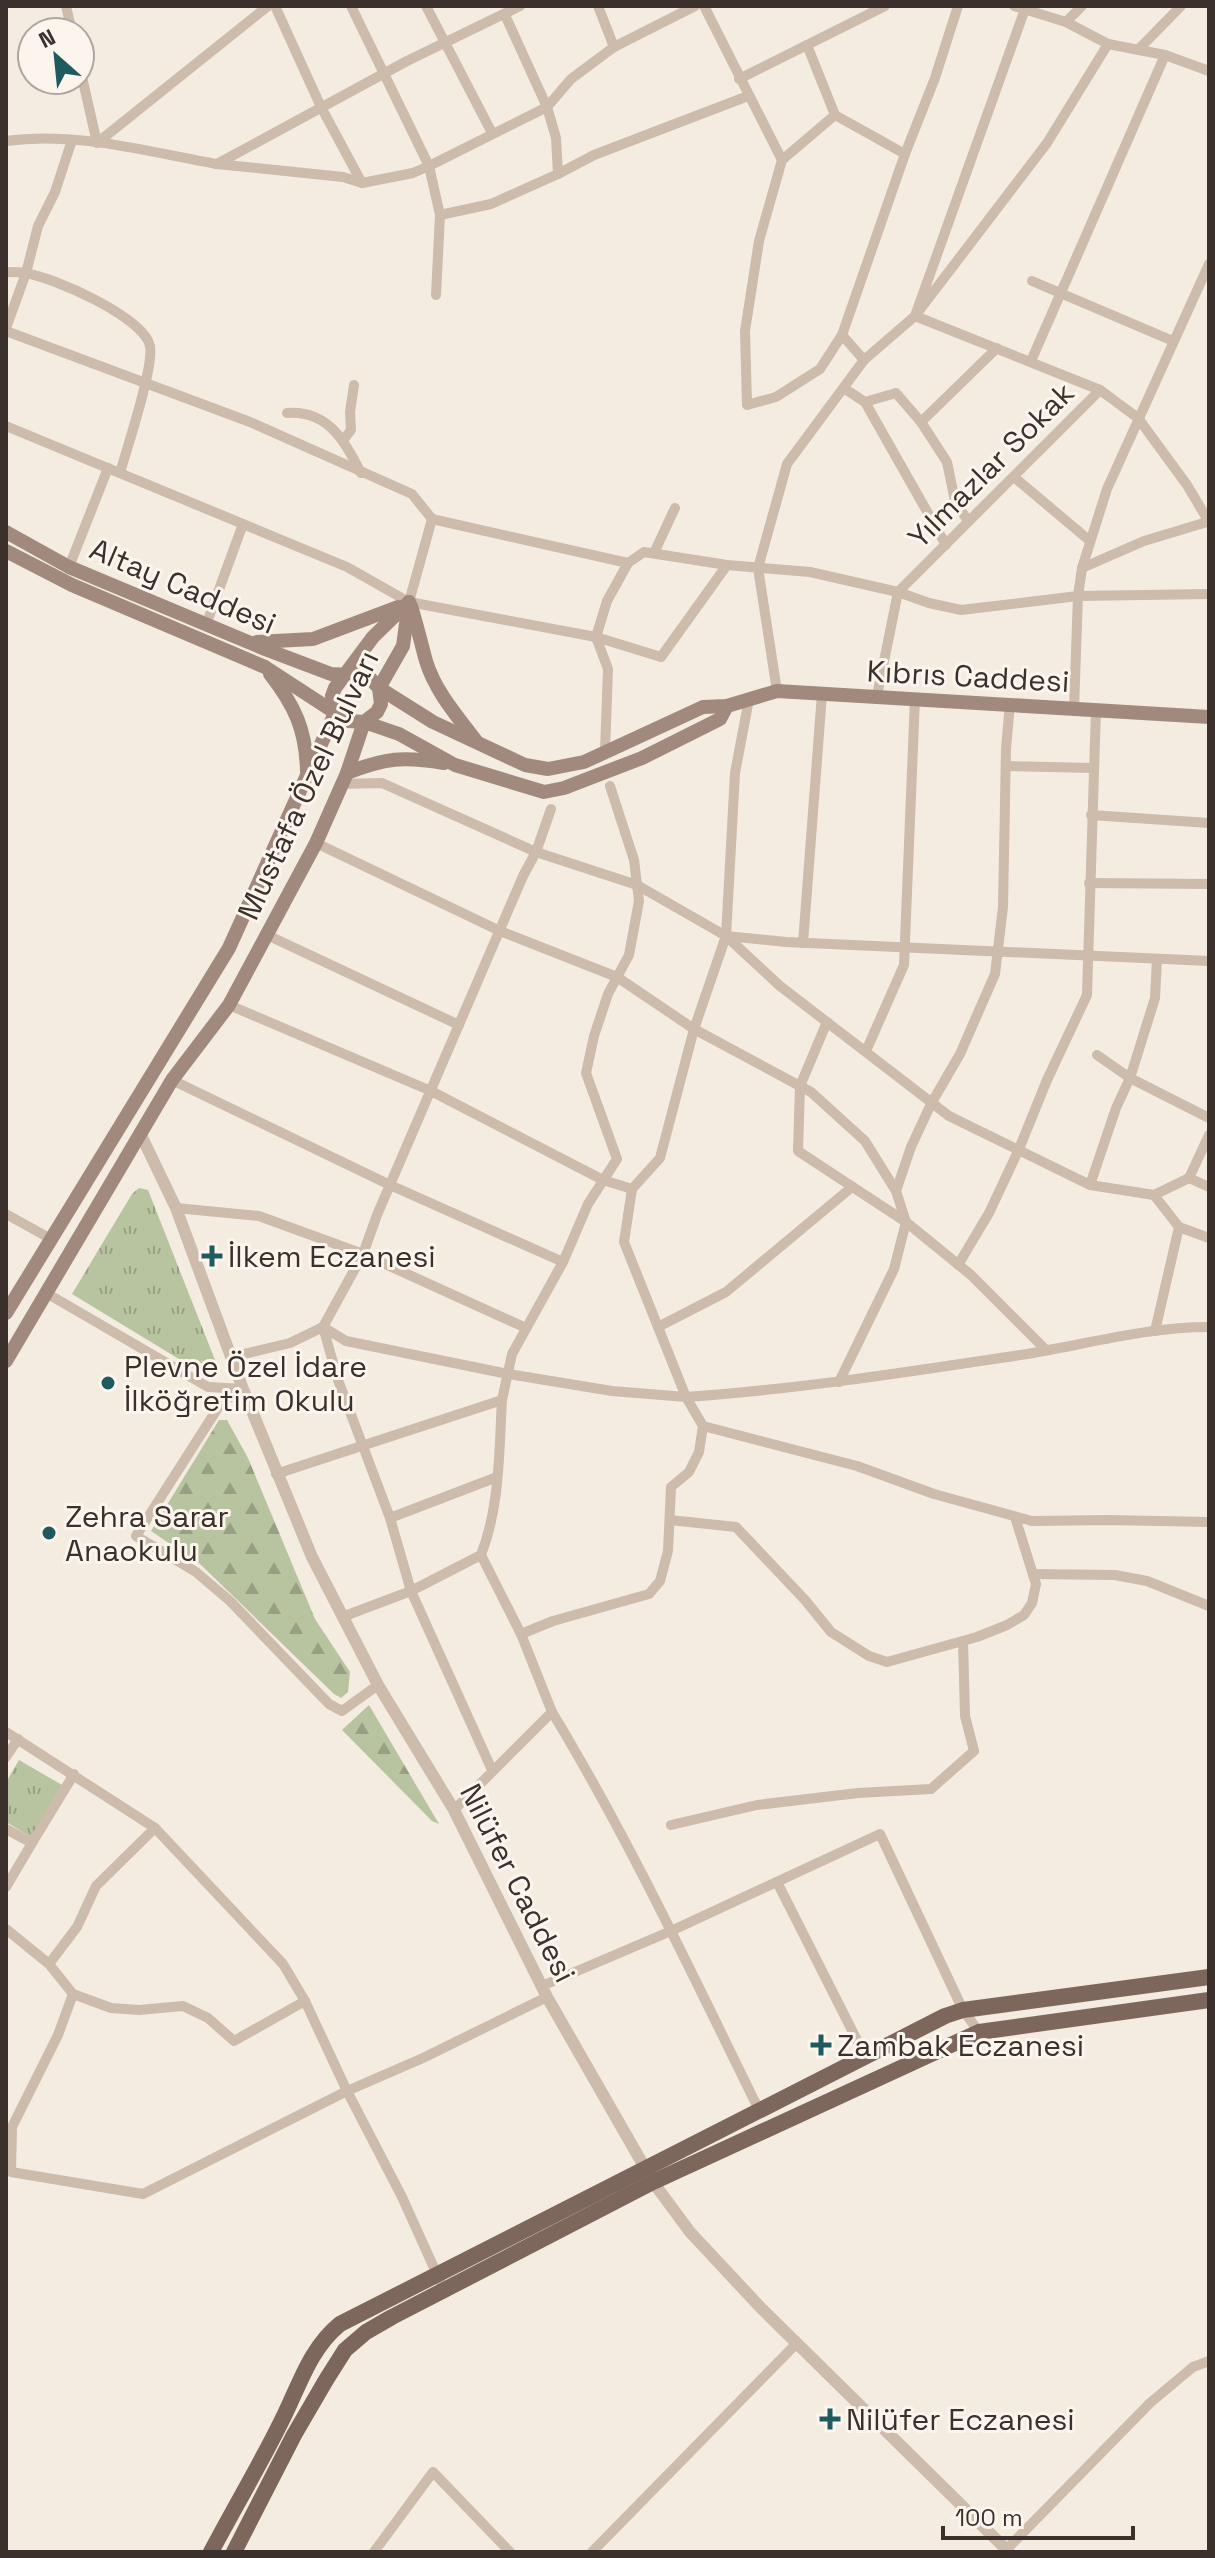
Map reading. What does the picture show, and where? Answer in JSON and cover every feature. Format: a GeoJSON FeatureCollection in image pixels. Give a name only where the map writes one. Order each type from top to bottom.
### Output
{"type":"FeatureCollection","features":[{"type":"Feature","properties":{"kind":"main road","name":"Altay Caddesi"},"geometry":{"type":"LineString","coordinates":[[6,532],[69,567],[249,643],[345,677]]}},
{"type":"Feature","properties":{"kind":"main road","name":"Altay Caddesi"},"geometry":{"type":"LineString","coordinates":[[6,551],[72,585],[265,667],[336,711]]}},
{"type":"Feature","properties":{"kind":"main road"},"geometry":{"type":"LineString","coordinates":[[249,643],[313,639],[367,621],[409,602],[424,645],[426,661],[446,703],[477,743]]}},
{"type":"Feature","properties":{"kind":"main road","name":"Mustafa Özel Bulvarı"},"geometry":{"type":"LineString","coordinates":[[6,1313],[229,948],[336,711],[332,696],[339,682],[373,637],[409,602]]}},
{"type":"Feature","properties":{"kind":"main road","name":"Mustafa Özel Bulvarı"},"geometry":{"type":"LineString","coordinates":[[6,1361],[172,1080],[229,1005],[316,843],[345,778],[364,722],[372,718],[381,704],[379,688],[403,646],[409,602]]}},
{"type":"Feature","properties":{"kind":"main road"},"geometry":{"type":"LineString","coordinates":[[265,667],[288,698],[299,722],[306,744],[307,776]]}},
{"type":"Feature","properties":{"kind":"main road"},"geometry":{"type":"LineString","coordinates":[[345,677],[353,674],[368,676],[379,688]]}},
{"type":"Feature","properties":{"kind":"main road","name":"Kıbrıs Caddesi"},"geometry":{"type":"LineString","coordinates":[[379,688],[433,722],[525,765],[548,769],[584,762],[703,707],[727,706],[777,691],[1209,717]]}},
{"type":"Feature","properties":{"kind":"main road","name":"Kıbrıs Caddesi"},"geometry":{"type":"LineString","coordinates":[[364,722],[399,734],[455,765],[544,792],[564,788],[642,758],[720,719],[727,706]]}},
{"type":"Feature","properties":{"kind":"main road"},"geometry":{"type":"LineString","coordinates":[[336,711],[348,721],[364,722]]}},
{"type":"Feature","properties":{"kind":"main road"},"geometry":{"type":"LineString","coordinates":[[345,778],[381,759],[421,759],[455,765]]}},
{"type":"Feature","properties":{"kind":"main road"},"geometry":{"type":"LineString","coordinates":[[211,2552],[280,2425],[306,2366],[325,2336],[340,2324],[442,2282],[649,2174],[759,2110],[945,2016],[963,2010],[1209,1977]]}},
{"type":"Feature","properties":{"kind":"main road"},"geometry":{"type":"LineString","coordinates":[[649,2174],[979,2032],[1209,2000]]}},
{"type":"Feature","properties":{"kind":"main road"},"geometry":{"type":"LineString","coordinates":[[234,2552],[294,2435],[345,2350],[366,2332],[442,2282]]}},
{"type":"Feature","properties":{"kind":"street"},"geometry":{"type":"LineString","coordinates":[[97,143],[268,6]]}},
{"type":"Feature","properties":{"kind":"street"},"geometry":{"type":"LineString","coordinates":[[275,6],[321,107],[362,183]]}},
{"type":"Feature","properties":{"kind":"street"},"geometry":{"type":"LineString","coordinates":[[351,6],[429,166],[440,215],[436,295]]}},
{"type":"Feature","properties":{"kind":"street"},"geometry":{"type":"LineString","coordinates":[[426,6],[492,133]]}},
{"type":"Feature","properties":{"kind":"street"},"geometry":{"type":"LineString","coordinates":[[598,6],[614,47]]}},
{"type":"Feature","properties":{"kind":"street"},"geometry":{"type":"LineString","coordinates":[[6,141],[28,138],[72,140],[217,164],[343,177],[362,183],[413,173],[547,107],[571,79],[614,47],[695,6]]}},
{"type":"Feature","properties":{"kind":"street"},"geometry":{"type":"LineString","coordinates":[[704,6],[782,160]]}},
{"type":"Feature","properties":{"kind":"street"},"geometry":{"type":"LineString","coordinates":[[739,79],[885,6]]}},
{"type":"Feature","properties":{"kind":"street"},"geometry":{"type":"LineString","coordinates":[[835,115],[782,160],[759,241],[745,331],[747,405],[776,397],[820,369],[842,335],[958,6]]}},
{"type":"Feature","properties":{"kind":"street"},"geometry":{"type":"LineString","coordinates":[[1066,22],[1082,6]]}},
{"type":"Feature","properties":{"kind":"street"},"geometry":{"type":"LineString","coordinates":[[1138,50],[1181,6]]}},
{"type":"Feature","properties":{"kind":"street"},"geometry":{"type":"LineString","coordinates":[[217,164],[445,42],[518,7]]}},
{"type":"Feature","properties":{"kind":"street"},"geometry":{"type":"LineString","coordinates":[[915,316],[1022,7],[1066,22],[1108,44],[1165,55],[1209,71]]}},
{"type":"Feature","properties":{"kind":"street"},"geometry":{"type":"LineString","coordinates":[[505,15],[547,107],[556,138],[558,174]]}},
{"type":"Feature","properties":{"kind":"street"},"geometry":{"type":"LineString","coordinates":[[777,691],[758,568],[787,464],[864,360],[915,316],[1047,143],[1108,44]]}},
{"type":"Feature","properties":{"kind":"street"},"geometry":{"type":"LineString","coordinates":[[807,45],[835,115],[905,154]]}},
{"type":"Feature","properties":{"kind":"street"},"geometry":{"type":"LineString","coordinates":[[1031,361],[1165,55]]}},
{"type":"Feature","properties":{"kind":"street"},"geometry":{"type":"LineString","coordinates":[[86,96],[97,143]]}},
{"type":"Feature","properties":{"kind":"street"},"geometry":{"type":"LineString","coordinates":[[440,215],[491,204],[594,155],[748,96]]}},
{"type":"Feature","properties":{"kind":"street"},"geometry":{"type":"LineString","coordinates":[[72,140],[55,192],[38,226],[6,330],[250,422],[412,494],[432,519],[628,563]]}},
{"type":"Feature","properties":{"kind":"street"},"geometry":{"type":"LineString","coordinates":[[1074,708],[1078,596],[1090,541],[1107,489],[1209,264]]}},
{"type":"Feature","properties":{"kind":"street"},"geometry":{"type":"LineString","coordinates":[[6,272],[26,273],[93,299],[140,328],[150,347],[145,383],[120,473]]}},
{"type":"Feature","properties":{"kind":"street"},"geometry":{"type":"LineString","coordinates":[[1032,281],[1173,341]]}},
{"type":"Feature","properties":{"kind":"street","name":"Yılmazlar Sokak"},"geometry":{"type":"LineString","coordinates":[[898,592],[1100,390],[915,316]]}},
{"type":"Feature","properties":{"kind":"street"},"geometry":{"type":"LineString","coordinates":[[842,335],[864,360]]}},
{"type":"Feature","properties":{"kind":"street"},"geometry":{"type":"LineString","coordinates":[[921,422],[997,348]]}},
{"type":"Feature","properties":{"kind":"street"},"geometry":{"type":"LineString","coordinates":[[344,439],[351,430],[354,385]]}},
{"type":"Feature","properties":{"kind":"street"},"geometry":{"type":"LineString","coordinates":[[845,389],[865,402],[946,545]]}},
{"type":"Feature","properties":{"kind":"street"},"geometry":{"type":"LineString","coordinates":[[1082,568],[1144,541],[1208,522],[1187,485],[1138,418],[1100,390]]}},
{"type":"Feature","properties":{"kind":"street"},"geometry":{"type":"LineString","coordinates":[[865,402],[896,393],[921,422],[947,462],[955,501],[968,521]]}},
{"type":"Feature","properties":{"kind":"street"},"geometry":{"type":"LineString","coordinates":[[287,413],[302,412],[329,425],[344,439],[361,473]]}},
{"type":"Feature","properties":{"kind":"street"},"geometry":{"type":"LineString","coordinates":[[6,426],[347,567],[409,602],[596,637],[661,657],[727,565]]}},
{"type":"Feature","properties":{"kind":"street"},"geometry":{"type":"LineString","coordinates":[[69,567],[108,468]]}},
{"type":"Feature","properties":{"kind":"street"},"geometry":{"type":"LineString","coordinates":[[1014,477],[1090,541]]}},
{"type":"Feature","properties":{"kind":"street"},"geometry":{"type":"LineString","coordinates":[[654,553],[675,508]]}},
{"type":"Feature","properties":{"kind":"street"},"geometry":{"type":"LineString","coordinates":[[409,602],[432,519]]}},
{"type":"Feature","properties":{"kind":"street"},"geometry":{"type":"LineString","coordinates":[[206,625],[243,524]]}},
{"type":"Feature","properties":{"kind":"street"},"geometry":{"type":"LineString","coordinates":[[605,751],[608,669],[596,637],[607,601],[628,563],[644,552],[727,565],[810,572],[961,610],[1078,596],[1209,594]]}},
{"type":"Feature","properties":{"kind":"street"},"geometry":{"type":"LineString","coordinates":[[877,696],[898,592]]}},
{"type":"Feature","properties":{"kind":"street"},"geometry":{"type":"LineString","coordinates":[[803,943],[822,694]]}},
{"type":"Feature","properties":{"kind":"street"},"geometry":{"type":"LineString","coordinates":[[866,1051],[904,965],[915,698]]}},
{"type":"Feature","properties":{"kind":"street"},"geometry":{"type":"LineString","coordinates":[[521,1634],[553,1621],[649,1594],[660,1581],[668,1551],[671,1487],[689,1472],[699,1452],[703,1426],[686,1397],[624,1242],[632,1189],[660,1158],[694,1029],[726,936],[735,773],[749,699]]}},
{"type":"Feature","properties":{"kind":"street"},"geometry":{"type":"LineString","coordinates":[[896,1191],[911,1147],[966,1041],[995,974],[1003,907],[1010,703]]}},
{"type":"Feature","properties":{"kind":"street"},"geometry":{"type":"LineString","coordinates":[[958,1265],[989,1213],[1087,995],[1096,709]]}},
{"type":"Feature","properties":{"kind":"street"},"geometry":{"type":"LineString","coordinates":[[1006,766],[1093,768]]}},
{"type":"Feature","properties":{"kind":"street"},"geometry":{"type":"LineString","coordinates":[[345,778],[382,783],[536,852],[637,885],[726,936],[780,986],[949,1116],[1090,1185],[1154,1195],[1189,1178],[1209,1135]]}},
{"type":"Feature","properties":{"kind":"street"},"geometry":{"type":"LineString","coordinates":[[342,1617],[411,1591],[481,1555],[490,1532],[502,1400],[512,1354],[563,1262],[575,1230],[617,1159],[586,1073],[608,994],[629,955],[639,901],[634,860],[610,786]]}},
{"type":"Feature","properties":{"kind":"street"},"geometry":{"type":"LineString","coordinates":[[231,1357],[290,1343],[323,1327],[363,1254],[390,1185],[536,852],[551,809]]}},
{"type":"Feature","properties":{"kind":"street"},"geometry":{"type":"LineString","coordinates":[[1091,815],[1209,823]]}},
{"type":"Feature","properties":{"kind":"street"},"geometry":{"type":"LineString","coordinates":[[316,843],[500,931],[617,977],[694,1029],[811,1092],[865,1141],[896,1191],[906,1222],[894,1269],[839,1382]]}},
{"type":"Feature","properties":{"kind":"street"},"geometry":{"type":"LineString","coordinates":[[1089,883],[1209,884]]}},
{"type":"Feature","properties":{"kind":"street"},"geometry":{"type":"LineString","coordinates":[[267,935],[459,1025]]}},
{"type":"Feature","properties":{"kind":"street"},"geometry":{"type":"LineString","coordinates":[[726,936],[803,943],[1209,961]]}},
{"type":"Feature","properties":{"kind":"street"},"geometry":{"type":"LineString","coordinates":[[1090,1185],[1116,1108],[1130,1078],[1155,998],[1157,959]]}},
{"type":"Feature","properties":{"kind":"street"},"geometry":{"type":"LineString","coordinates":[[229,1005],[431,1091],[603,1180],[632,1189]]}},
{"type":"Feature","properties":{"kind":"street"},"geometry":{"type":"LineString","coordinates":[[827,1022],[800,1086],[798,1151],[906,1222],[958,1265],[1046,1350]]}},
{"type":"Feature","properties":{"kind":"street"},"geometry":{"type":"LineString","coordinates":[[1097,1055],[1130,1078],[1209,1118]]}},
{"type":"Feature","properties":{"kind":"street"},"geometry":{"type":"LineString","coordinates":[[172,1080],[390,1185],[563,1262]]}},
{"type":"Feature","properties":{"kind":"street","name":"Nilüfer Caddesi"},"geometry":{"type":"LineString","coordinates":[[140,1133],[176,1208],[276,1474],[312,1557],[378,1685],[454,1810],[545,1991],[649,2174],[690,2232],[1006,2551]]}},
{"type":"Feature","properties":{"kind":"street"},"geometry":{"type":"LineString","coordinates":[[1189,1178],[1209,1187]]}},
{"type":"Feature","properties":{"kind":"street"},"geometry":{"type":"LineString","coordinates":[[658,1327],[726,1292],[852,1187]]}},
{"type":"Feature","properties":{"kind":"street"},"geometry":{"type":"LineString","coordinates":[[1154,1195],[1179,1227],[1209,1238]]}},
{"type":"Feature","properties":{"kind":"street"},"geometry":{"type":"LineString","coordinates":[[176,1208],[259,1216],[363,1254],[526,1328]]}},
{"type":"Feature","properties":{"kind":"street"},"geometry":{"type":"LineString","coordinates":[[6,1214],[51,1239]]}},
{"type":"Feature","properties":{"kind":"street"},"geometry":{"type":"LineString","coordinates":[[1155,1331],[1179,1227]]}},
{"type":"Feature","properties":{"kind":"street"},"geometry":{"type":"LineString","coordinates":[[48,1294],[208,1387],[243,1389]]}},
{"type":"Feature","properties":{"kind":"street"},"geometry":{"type":"LineString","coordinates":[[323,1327],[346,1341],[508,1374],[612,1391],[686,1397],[839,1382],[1155,1331],[1209,1327]]}},
{"type":"Feature","properties":{"kind":"street"},"geometry":{"type":"LineString","coordinates":[[323,1327],[338,1380],[390,1518],[411,1591],[492,1770]]}},
{"type":"Feature","properties":{"kind":"street"},"geometry":{"type":"LineString","coordinates":[[243,1389],[221,1403],[136,1536],[196,1572],[230,1601],[329,1704],[342,1711],[378,1685]]}},
{"type":"Feature","properties":{"kind":"street"},"geometry":{"type":"LineString","coordinates":[[276,1474],[502,1400]]}},
{"type":"Feature","properties":{"kind":"street"},"geometry":{"type":"LineString","coordinates":[[703,1426],[857,1466],[934,1494],[1032,1521],[1209,1522]]}},
{"type":"Feature","properties":{"kind":"street"},"geometry":{"type":"LineString","coordinates":[[390,1518],[497,1477]]}},
{"type":"Feature","properties":{"kind":"street"},"geometry":{"type":"LineString","coordinates":[[670,1520],[736,1527],[831,1632],[869,1656],[887,1662],[963,1641],[1007,1625],[1024,1615],[1032,1603],[1036,1584],[1015,1517]]}},
{"type":"Feature","properties":{"kind":"street"},"geometry":{"type":"LineString","coordinates":[[481,1555],[521,1634],[552,1712],[582,1760],[671,1931],[759,2110]]}},
{"type":"Feature","properties":{"kind":"street"},"geometry":{"type":"LineString","coordinates":[[1033,1574],[1115,1575],[1147,1581],[1209,1606]]}},
{"type":"Feature","properties":{"kind":"street"},"geometry":{"type":"LineString","coordinates":[[671,1825],[757,1805],[858,1793],[931,1789],[974,1751],[965,1716],[963,1641]]}},
{"type":"Feature","properties":{"kind":"street"},"geometry":{"type":"LineString","coordinates":[[454,1810],[552,1712]]}},
{"type":"Feature","properties":{"kind":"street"},"geometry":{"type":"LineString","coordinates":[[6,1732],[155,1828],[283,1964],[305,2001],[442,2282]]}},
{"type":"Feature","properties":{"kind":"street"},"geometry":{"type":"LineString","coordinates":[[6,1757],[18,1739]]}},
{"type":"Feature","properties":{"kind":"street"},"geometry":{"type":"LineString","coordinates":[[6,1887],[74,1774]]}},
{"type":"Feature","properties":{"kind":"street"},"geometry":{"type":"LineString","coordinates":[[49,1964],[77,1927],[96,1886],[155,1828]]}},
{"type":"Feature","properties":{"kind":"street"},"geometry":{"type":"LineString","coordinates":[[6,1829],[32,1843]]}},
{"type":"Feature","properties":{"kind":"street"},"geometry":{"type":"LineString","coordinates":[[73,1994],[58,2035],[12,2127],[8,2171],[143,2194],[347,2091],[423,2058],[545,1991],[880,1834],[963,2010],[979,2032]]}},
{"type":"Feature","properties":{"kind":"street"},"geometry":{"type":"LineString","coordinates":[[777,1882],[865,2056]]}},
{"type":"Feature","properties":{"kind":"street"},"geometry":{"type":"LineString","coordinates":[[6,1929],[49,1964],[73,1994],[111,2008],[139,2010],[183,2006],[208,2018],[234,2041],[305,2001]]}},
{"type":"Feature","properties":{"kind":"street"},"geometry":{"type":"LineString","coordinates":[[592,2552],[797,2343]]}},
{"type":"Feature","properties":{"kind":"street"},"geometry":{"type":"LineString","coordinates":[[1006,2551],[1150,2403],[1193,2367],[1209,2361]]}},
{"type":"Feature","properties":{"kind":"street"},"geometry":{"type":"LineString","coordinates":[[374,2552],[433,2472],[510,2552]]}},
{"type":"Feature","properties":{"kind":"green space"},"geometry":{"type":"Polygon","coordinates":[[[139,1188],[148,1190],[215,1360],[197,1370],[72,1294],[132,1194],[139,1188]]]}},
{"type":"Feature","properties":{"kind":"green space"},"geometry":{"type":"Polygon","coordinates":[[[219,1420],[227,1420],[248,1458],[315,1619],[350,1672],[348,1692],[341,1698],[200,1564],[151,1531],[219,1420]]]}},
{"type":"Feature","properties":{"kind":"green space"},"geometry":{"type":"Polygon","coordinates":[[[369,1705],[439,1824],[432,1821],[342,1730],[369,1705]]]}},
{"type":"Feature","properties":{"kind":"green space"},"geometry":{"type":"Polygon","coordinates":[[[19,1760],[62,1785],[31,1837],[6,1822],[6,1782],[19,1760]]]}},
{"type":"Feature","properties":{"kind":"place","name":"İlkem Eczanesi"},"geometry":{"type":"Point","coordinates":[212,1256]}},
{"type":"Feature","properties":{"kind":"place","name":"Plevne Özel İdare İlköğretim Okulu"},"geometry":{"type":"Point","coordinates":[108,1383]}},
{"type":"Feature","properties":{"kind":"place","name":"Zehra Sarar Anaokulu"},"geometry":{"type":"Point","coordinates":[49,1533]}},
{"type":"Feature","properties":{"kind":"place","name":"Zambak Eczanesi"},"geometry":{"type":"Point","coordinates":[821,2045]}},
{"type":"Feature","properties":{"kind":"place","name":"Nilüfer Eczanesi"},"geometry":{"type":"Point","coordinates":[830,2419]}}]}
